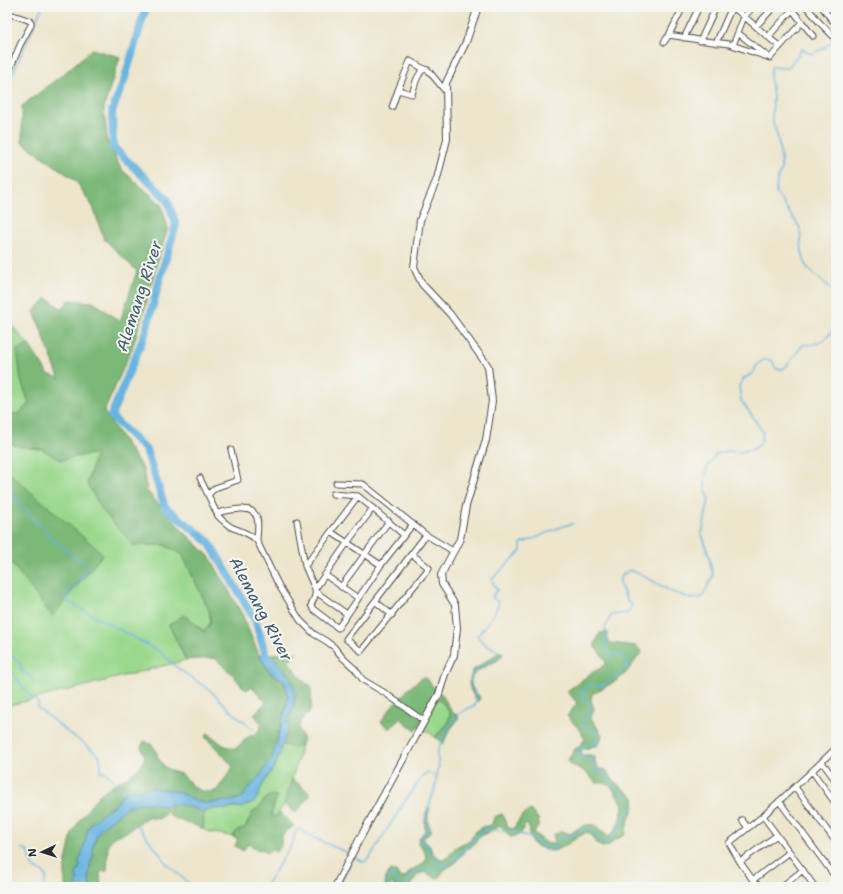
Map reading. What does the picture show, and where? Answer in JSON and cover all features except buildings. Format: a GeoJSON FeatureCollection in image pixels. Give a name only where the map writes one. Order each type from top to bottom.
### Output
{"type":"FeatureCollection","features":[{"type":"Feature","properties":{"kind":"street"},"geometry":{"type":"LineString","coordinates":[[335,887],[439,694],[445,674],[454,655],[457,628],[455,605],[440,579],[460,539],[466,506],[486,440],[492,401],[488,366],[450,314],[422,284],[414,267],[420,220],[437,179],[447,139],[446,83],[466,42],[478,7]]}},
{"type":"Feature","properties":{"kind":"street"},"geometry":{"type":"LineString","coordinates":[[664,42],[683,7]]}},
{"type":"Feature","properties":{"kind":"street"},"geometry":{"type":"LineString","coordinates":[[684,38],[699,7]]}},
{"type":"Feature","properties":{"kind":"street"},"geometry":{"type":"LineString","coordinates":[[700,41],[716,7]]}},
{"type":"Feature","properties":{"kind":"street"},"geometry":{"type":"LineString","coordinates":[[716,42],[732,7],[780,47]]}},
{"type":"Feature","properties":{"kind":"street"},"geometry":{"type":"LineString","coordinates":[[733,45],[744,17],[753,7]]}},
{"type":"Feature","properties":{"kind":"street"},"geometry":{"type":"LineString","coordinates":[[756,26],[774,7]]}},
{"type":"Feature","properties":{"kind":"street"},"geometry":{"type":"LineString","coordinates":[[807,7],[818,22],[836,39]]}},
{"type":"Feature","properties":{"kind":"street"},"geometry":{"type":"LineString","coordinates":[[822,7],[832,20],[836,16]]}},
{"type":"Feature","properties":{"kind":"street"},"geometry":{"type":"LineString","coordinates":[[768,37],[791,8],[813,36]]}},
{"type":"Feature","properties":{"kind":"street"},"geometry":{"type":"LineString","coordinates":[[7,14],[31,22],[7,77]]}},
{"type":"Feature","properties":{"kind":"street"},"geometry":{"type":"LineString","coordinates":[[770,58],[802,22]]}},
{"type":"Feature","properties":{"kind":"street"},"geometry":{"type":"LineString","coordinates":[[738,33],[770,58]]}},
{"type":"Feature","properties":{"kind":"street"},"geometry":{"type":"LineString","coordinates":[[669,35],[733,45],[770,58]]}},
{"type":"Feature","properties":{"kind":"street"},"geometry":{"type":"LineString","coordinates":[[392,107],[410,61],[428,70],[446,92]]}},
{"type":"Feature","properties":{"kind":"street"},"geometry":{"type":"LineString","coordinates":[[398,90],[412,94],[418,76],[424,69]]}},
{"type":"Feature","properties":{"kind":"street"},"geometry":{"type":"LineString","coordinates":[[208,495],[215,488],[238,480],[231,450]]}},
{"type":"Feature","properties":{"kind":"street"},"geometry":{"type":"LineString","coordinates":[[200,478],[218,516],[226,524],[252,536],[257,541],[278,584],[300,620],[314,634],[334,647],[362,680],[385,693],[424,722]]}},
{"type":"Feature","properties":{"kind":"street"},"geometry":{"type":"LineString","coordinates":[[336,483],[363,484],[426,535],[453,551]]}},
{"type":"Feature","properties":{"kind":"street"},"geometry":{"type":"LineString","coordinates":[[333,494],[358,496],[404,535]]}},
{"type":"Feature","properties":{"kind":"street"},"geometry":{"type":"LineString","coordinates":[[305,566],[358,496]]}},
{"type":"Feature","properties":{"kind":"street"},"geometry":{"type":"LineString","coordinates":[[373,508],[325,575],[316,591],[316,596],[311,605],[311,607],[338,628],[381,565],[413,524]]}},
{"type":"Feature","properties":{"kind":"street"},"geometry":{"type":"LineString","coordinates":[[217,512],[242,509],[250,510],[258,519],[257,541]]}},
{"type":"Feature","properties":{"kind":"street"},"geometry":{"type":"LineString","coordinates":[[297,521],[305,566],[316,591],[347,614]]}},
{"type":"Feature","properties":{"kind":"street"},"geometry":{"type":"LineString","coordinates":[[341,586],[389,521]]}},
{"type":"Feature","properties":{"kind":"street"},"geometry":{"type":"LineString","coordinates":[[331,532],[381,565]]}},
{"type":"Feature","properties":{"kind":"street"},"geometry":{"type":"LineString","coordinates":[[412,554],[429,568],[361,651],[346,639],[426,535]]}},
{"type":"Feature","properties":{"kind":"street"},"geometry":{"type":"LineString","coordinates":[[325,575],[358,598]]}},
{"type":"Feature","properties":{"kind":"street"},"geometry":{"type":"LineString","coordinates":[[375,601],[392,615]]}},
{"type":"Feature","properties":{"kind":"street"},"geometry":{"type":"LineString","coordinates":[[762,887],[755,883],[729,843],[763,816],[836,748]]}},
{"type":"Feature","properties":{"kind":"street"},"geometry":{"type":"LineString","coordinates":[[822,762],[836,781]]}},
{"type":"Feature","properties":{"kind":"street"},"geometry":{"type":"LineString","coordinates":[[812,771],[836,804]]}},
{"type":"Feature","properties":{"kind":"street"},"geometry":{"type":"LineString","coordinates":[[795,787],[836,842]]}},
{"type":"Feature","properties":{"kind":"street"},"geometry":{"type":"LineString","coordinates":[[779,801],[836,878]]}},
{"type":"Feature","properties":{"kind":"street"},"geometry":{"type":"LineString","coordinates":[[763,816],[815,887]]}},
{"type":"Feature","properties":{"kind":"street"},"geometry":{"type":"LineString","coordinates":[[742,820],[748,828]]}},
{"type":"Feature","properties":{"kind":"street"},"geometry":{"type":"LineString","coordinates":[[740,862],[777,835]]}},
{"type":"Feature","properties":{"kind":"street"},"geometry":{"type":"LineString","coordinates":[[753,880],[790,852]]}},
{"type":"Feature","properties":{"kind":"street"},"geometry":{"type":"LineString","coordinates":[[781,887],[803,870]]}},
{"type":"Feature","properties":{"kind":"green space"},"geometry":{"type":"Polygon","coordinates":[[[92,49],[120,57],[104,107],[107,140],[121,169],[161,204],[168,228],[132,348],[104,412],[143,469],[147,491],[181,529],[210,557],[242,614],[259,655],[269,672],[284,680],[288,697],[272,758],[242,798],[230,801],[205,803],[170,790],[152,788],[129,791],[121,796],[118,802],[93,821],[88,829],[82,854],[79,860],[80,867],[76,873],[76,887],[65,887],[65,866],[72,834],[79,821],[98,796],[109,787],[137,770],[143,763],[145,757],[141,747],[144,741],[152,745],[156,750],[158,758],[165,767],[171,771],[183,775],[192,786],[201,791],[212,792],[217,790],[233,767],[205,737],[208,733],[223,745],[235,749],[248,737],[257,733],[262,725],[254,714],[266,702],[252,687],[246,690],[215,658],[186,660],[169,625],[184,615],[204,632],[211,622],[209,610],[182,554],[164,545],[133,545],[103,511],[87,484],[96,453],[61,460],[42,449],[22,447],[7,442],[7,413],[19,414],[29,403],[21,380],[17,350],[29,345],[48,374],[59,378],[34,311],[47,298],[62,309],[69,300],[94,302],[120,322],[137,271],[104,239],[93,207],[76,181],[22,142],[22,106],[66,72],[92,49]]]}},
{"type":"Feature","properties":{"kind":"green space"},"geometry":{"type":"Polygon","coordinates":[[[7,320],[29,345],[18,350],[21,380],[29,403],[19,414],[7,413],[7,320]]]}},
{"type":"Feature","properties":{"kind":"green space"},"geometry":{"type":"Polygon","coordinates":[[[7,442],[22,447],[42,449],[61,459],[96,453],[133,545],[164,545],[182,554],[209,610],[211,622],[204,631],[184,615],[169,625],[186,660],[7,706],[7,557],[9,473],[7,475],[7,442]]]}},
{"type":"Feature","properties":{"kind":"green space"},"geometry":{"type":"Polygon","coordinates":[[[9,473],[103,554],[52,616],[7,557],[7,475],[9,473]]]}},
{"type":"Feature","properties":{"kind":"green space"},"geometry":{"type":"Polygon","coordinates":[[[607,632],[611,643],[636,646],[642,652],[625,674],[616,681],[592,694],[591,700],[594,709],[591,718],[602,735],[597,746],[583,749],[580,753],[582,755],[595,756],[595,763],[597,767],[606,770],[615,782],[634,797],[633,808],[625,835],[615,840],[608,846],[602,847],[596,843],[593,836],[587,832],[559,849],[550,851],[534,844],[529,835],[529,826],[526,824],[519,835],[510,837],[499,825],[481,836],[462,854],[455,863],[444,870],[439,878],[435,878],[425,872],[417,876],[411,887],[394,887],[392,883],[390,887],[385,887],[386,878],[390,870],[396,872],[401,878],[406,877],[409,872],[425,862],[426,856],[422,847],[418,843],[419,838],[425,831],[425,816],[428,807],[430,808],[428,822],[431,830],[428,835],[423,838],[423,840],[429,845],[433,854],[443,860],[448,857],[456,847],[470,840],[474,833],[482,827],[492,825],[494,817],[502,814],[508,828],[514,829],[520,818],[530,810],[538,818],[539,825],[534,833],[548,844],[555,843],[553,835],[561,831],[570,834],[583,826],[590,824],[596,826],[609,837],[612,834],[621,817],[623,804],[610,786],[602,783],[596,783],[584,772],[570,765],[568,760],[574,750],[581,745],[585,739],[581,731],[567,716],[577,703],[567,691],[606,664],[604,658],[594,646],[600,633],[607,632]]]}},
{"type":"Feature","properties":{"kind":"green space"},"geometry":{"type":"Polygon","coordinates":[[[499,651],[503,654],[499,659],[481,669],[473,675],[471,679],[472,688],[480,697],[478,702],[471,691],[469,684],[472,671],[499,651]]]}},
{"type":"Feature","properties":{"kind":"green space"},"geometry":{"type":"Polygon","coordinates":[[[297,653],[288,661],[305,683],[310,685],[311,709],[301,721],[299,727],[303,738],[301,745],[294,748],[282,744],[289,725],[286,721],[293,711],[295,695],[294,688],[285,671],[270,654],[297,653]]]}},
{"type":"Feature","properties":{"kind":"green space"},"geometry":{"type":"Polygon","coordinates":[[[423,677],[428,680],[437,692],[416,731],[400,718],[390,729],[381,722],[395,702],[397,703],[408,689],[423,677]]]}},
{"type":"Feature","properties":{"kind":"green space"},"geometry":{"type":"Polygon","coordinates":[[[441,693],[453,713],[459,716],[449,731],[443,744],[435,737],[448,723],[450,713],[438,698],[441,693]]]}},
{"type":"Feature","properties":{"kind":"green space"},"geometry":{"type":"Polygon","coordinates":[[[438,698],[450,713],[448,723],[435,737],[423,728],[438,698]]]}},
{"type":"Feature","properties":{"kind":"green space"},"geometry":{"type":"Polygon","coordinates":[[[282,744],[294,748],[301,745],[284,804],[276,817],[271,815],[277,796],[272,795],[265,799],[253,812],[245,828],[235,833],[233,837],[203,829],[204,812],[213,808],[229,809],[244,806],[259,795],[261,787],[276,764],[282,744]]]}},
{"type":"Feature","properties":{"kind":"green space"},"geometry":{"type":"Polygon","coordinates":[[[292,779],[311,794],[296,813],[284,804],[292,779]]]}},
{"type":"Feature","properties":{"kind":"green space"},"geometry":{"type":"Polygon","coordinates":[[[272,795],[277,796],[271,815],[276,817],[280,812],[294,826],[283,835],[280,847],[276,852],[271,850],[267,853],[261,849],[258,850],[248,843],[243,851],[235,846],[238,839],[233,837],[235,833],[245,828],[253,812],[265,799],[272,795]]]}},
{"type":"Feature","properties":{"kind":"green space"},"geometry":{"type":"Polygon","coordinates":[[[140,803],[153,803],[162,806],[180,804],[204,812],[203,829],[174,818],[167,812],[159,819],[147,817],[125,833],[115,836],[108,844],[107,871],[100,872],[101,887],[90,887],[90,864],[93,857],[93,846],[99,831],[127,806],[140,803]]]}},
{"type":"Feature","properties":{"kind":"water"},"geometry":{"type":"Polygon","coordinates":[[[270,654],[290,677],[295,695],[293,711],[286,721],[289,725],[276,764],[261,787],[259,795],[254,802],[240,808],[213,809],[204,812],[180,804],[162,806],[153,803],[140,803],[127,806],[99,831],[96,837],[93,846],[93,857],[90,864],[90,887],[76,887],[76,873],[80,867],[79,860],[82,854],[88,829],[93,821],[118,802],[121,796],[129,791],[152,788],[170,790],[205,803],[230,801],[242,798],[272,758],[287,704],[288,697],[284,680],[272,673],[266,667],[259,655],[270,654]]]}},
{"type":"Feature","properties":{"kind":"waterway"},"geometry":{"type":"LineString","coordinates":[[7,87],[42,7]]}},
{"type":"Feature","properties":{"kind":"waterway","name":"Alemang River"},"geometry":{"type":"LineString","coordinates":[[146,7],[125,78],[112,111],[113,147],[167,199],[176,224],[146,331],[111,416],[146,450],[165,507],[209,542],[255,620],[266,655],[272,664]]}},
{"type":"Feature","properties":{"kind":"waterway"},"geometry":{"type":"LineString","coordinates":[[835,39],[823,49],[811,54],[802,49],[788,68],[771,67],[770,77],[773,95],[772,119],[778,138],[781,159],[781,171],[777,180],[776,193],[800,228],[802,252],[806,266],[836,294]]}},
{"type":"Feature","properties":{"kind":"waterway"},"geometry":{"type":"LineString","coordinates":[[7,148],[10,163],[7,172]]}},
{"type":"Feature","properties":{"kind":"waterway"},"geometry":{"type":"LineString","coordinates":[[407,887],[409,878],[415,871],[428,869],[433,872],[436,871],[440,864],[449,865],[484,829],[520,834],[533,839],[546,849],[554,849],[560,838],[569,837],[588,828],[594,831],[599,841],[608,844],[629,812],[630,803],[627,796],[614,787],[606,773],[595,770],[593,766],[593,758],[583,759],[578,752],[584,746],[597,744],[597,733],[588,730],[582,725],[585,718],[590,715],[592,706],[583,699],[583,690],[591,685],[602,686],[629,664],[622,656],[609,653],[606,644],[605,628],[611,615],[628,613],[632,605],[626,599],[620,584],[620,577],[629,570],[642,575],[672,592],[692,599],[702,597],[713,576],[702,534],[709,499],[705,485],[706,469],[716,454],[727,451],[740,452],[756,448],[761,442],[763,432],[741,400],[739,386],[743,379],[753,373],[757,365],[763,360],[772,360],[776,369],[783,369],[803,345],[814,344],[825,340],[836,326]]}},
{"type":"Feature","properties":{"kind":"waterway"},"geometry":{"type":"LineString","coordinates":[[7,495],[11,492],[32,517],[59,545],[90,568],[64,598],[160,652],[179,669],[211,691],[230,710],[253,729]]}},
{"type":"Feature","properties":{"kind":"waterway"},"geometry":{"type":"LineString","coordinates":[[353,856],[363,862],[370,857],[405,801],[424,774],[427,773],[436,775],[439,767],[437,755],[439,747],[450,725],[457,716],[475,705],[477,698],[470,684],[472,673],[500,653],[486,645],[477,636],[490,620],[498,606],[498,602],[492,597],[497,590],[492,579],[521,551],[521,543],[534,539],[560,527],[573,524]]}},
{"type":"Feature","properties":{"kind":"waterway"},"geometry":{"type":"LineString","coordinates":[[7,654],[10,654],[20,663],[20,668],[36,683]]}},
{"type":"Feature","properties":{"kind":"waterway"},"geometry":{"type":"LineString","coordinates":[[7,666],[27,693],[39,704],[37,707],[38,708],[100,757],[100,772],[104,771],[126,794]]}},
{"type":"Feature","properties":{"kind":"waterway"},"geometry":{"type":"LineString","coordinates":[[436,775],[436,784],[426,816],[430,829],[422,836],[420,842],[427,845],[431,854],[439,863]]}},
{"type":"Feature","properties":{"kind":"waterway"},"geometry":{"type":"LineString","coordinates":[[138,826],[167,864],[193,887]]}},
{"type":"Feature","properties":{"kind":"waterway"},"geometry":{"type":"LineString","coordinates":[[265,887],[293,842],[295,833],[298,829],[350,854]]}},
{"type":"Feature","properties":{"kind":"waterway"},"geometry":{"type":"LineString","coordinates":[[22,848],[28,852],[31,864],[34,868],[46,875],[43,887]]}},
{"type":"Feature","properties":{"kind":"waterway"},"geometry":{"type":"LineString","coordinates":[[339,885],[354,857]]}},
{"type":"Feature","properties":{"kind":"waterway"},"geometry":{"type":"LineString","coordinates":[[387,887],[389,877],[393,875],[401,887]]}}]}
